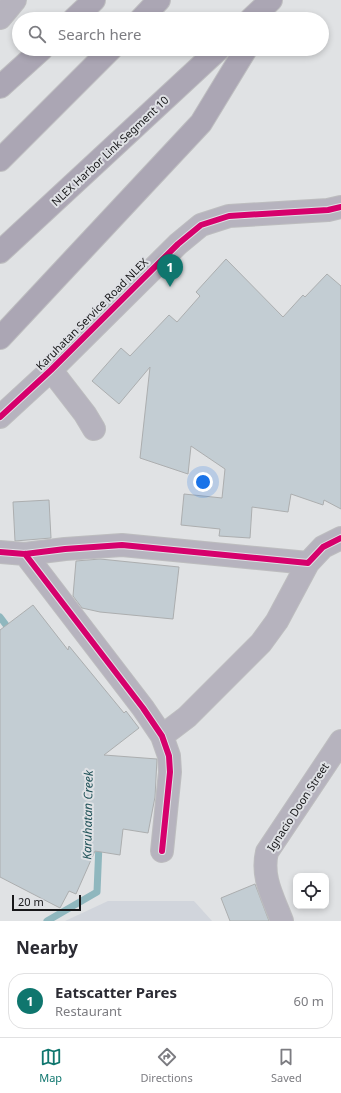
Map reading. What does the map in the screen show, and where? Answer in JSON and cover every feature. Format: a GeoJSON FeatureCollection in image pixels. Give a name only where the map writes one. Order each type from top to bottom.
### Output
{"type":"FeatureCollection","features":[{"type":"Feature","properties":{"kind":"highway"},"geometry":{"type":"LineString","coordinates":[[81,12],[94,0]]}},
{"type":"Feature","properties":{"kind":"highway"},"geometry":{"type":"LineString","coordinates":[[148,12],[159,0]]}},
{"type":"Feature","properties":{"kind":"highway"},"geometry":{"type":"LineString","coordinates":[[258,12],[271,0]]}},
{"type":"Feature","properties":{"kind":"highway"},"geometry":{"type":"LineString","coordinates":[[269,12],[277,0]]}},
{"type":"Feature","properties":{"kind":"highway"},"geometry":{"type":"LineString","coordinates":[[0,87],[34,56]]}},
{"type":"Feature","properties":{"kind":"highway"},"geometry":{"type":"LineString","coordinates":[[0,160],[104,56]]}},
{"type":"Feature","properties":{"kind":"highway","name":"NLEX Harbor Link Segment 10"},"geometry":{"type":"LineString","coordinates":[[0,252],[211,56]]}},
{"type":"Feature","properties":{"kind":"highway"},"geometry":{"type":"LineString","coordinates":[[0,338],[201,123],[242,56]]}},
{"type":"Feature","properties":{"kind":"street"},"geometry":{"type":"LineString","coordinates":[[0,18],[15,0]]}},
{"type":"Feature","properties":{"kind":"street","name":"Karuhatan Service Road NLEX"},"geometry":{"type":"LineString","coordinates":[[0,416],[50,370],[178,244],[201,225],[229,216],[328,210],[341,207]]}},
{"type":"Feature","properties":{"kind":"street"},"geometry":{"type":"LineString","coordinates":[[50,370],[85,414],[94,429]]}},
{"type":"Feature","properties":{"kind":"street"},"geometry":{"type":"LineString","coordinates":[[162,736],[187,717],[262,643],[277,621],[308,563],[323,547],[341,538]]}},
{"type":"Feature","properties":{"kind":"street"},"geometry":{"type":"LineString","coordinates":[[0,552],[25,554],[65,549],[122,546],[308,563]]}},
{"type":"Feature","properties":{"kind":"street"},"geometry":{"type":"LineString","coordinates":[[25,554],[143,708],[162,736],[169,756],[170,772],[162,851]]}},
{"type":"Feature","properties":{"kind":"street","name":"Ignacio Doon Street"},"geometry":{"type":"LineString","coordinates":[[282,921],[265,877],[264,864],[267,852],[341,741]]}},
{"type":"Feature","properties":{"kind":"shaded area"},"geometry":{"type":"Polygon","coordinates":[[[108,901],[194,901],[212,921],[65,921],[108,901]]]}},
{"type":"Feature","properties":{"kind":"building"},"geometry":{"type":"Polygon","coordinates":[[[226,259],[283,317],[303,295],[305,297],[327,274],[341,286],[341,509],[324,500],[323,505],[291,494],[288,512],[252,507],[250,538],[219,536],[220,529],[181,525],[184,494],[222,498],[225,469],[191,446],[188,474],[140,458],[150,367],[119,404],[92,381],[121,348],[130,356],[169,315],[177,322],[200,296],[196,292],[226,259]]]}},
{"type":"Feature","properties":{"kind":"building"},"geometry":{"type":"Polygon","coordinates":[[[49,500],[51,538],[15,541],[13,502],[49,500]]]}},
{"type":"Feature","properties":{"kind":"building"},"geometry":{"type":"Polygon","coordinates":[[[100,559],[179,567],[173,619],[100,612],[82,608],[73,596],[76,561],[100,559]]]}},
{"type":"Feature","properties":{"kind":"building"},"geometry":{"type":"Polygon","coordinates":[[[33,605],[68,650],[69,646],[124,713],[126,711],[139,728],[104,755],[157,759],[155,797],[148,833],[123,829],[120,855],[95,851],[76,894],[69,891],[60,908],[0,877],[0,630],[33,605]]]}},
{"type":"Feature","properties":{"kind":"building"},"geometry":{"type":"Polygon","coordinates":[[[255,884],[269,921],[230,921],[221,898],[255,884]]]}},
{"type":"Feature","properties":{"kind":"waterway","name":"Karuhatan Creek"},"geometry":{"type":"LineString","coordinates":[[0,617],[12,633]]}},
{"type":"Feature","properties":{"kind":"waterway","name":"Karuhatan Creek"},"geometry":{"type":"LineString","coordinates":[[47,921],[97,892],[99,844]]}},
{"type":"Feature","properties":{"kind":"cycle path"},"geometry":{"type":"LineString","coordinates":[[0,417],[51,370],[178,244],[201,225],[229,216],[328,210],[341,207]]}},
{"type":"Feature","properties":{"kind":"cycle path"},"geometry":{"type":"LineString","coordinates":[[0,552],[25,554],[65,549],[122,545],[308,563],[323,547],[341,538]]}},
{"type":"Feature","properties":{"kind":"cycle path"},"geometry":{"type":"LineString","coordinates":[[25,554],[143,708],[162,736],[169,756],[170,772],[162,851]]}},
{"type":"Feature","properties":{"kind":"place","name":"Eatscatter Pares"},"geometry":{"type":"Point","coordinates":[170,287]}}]}
